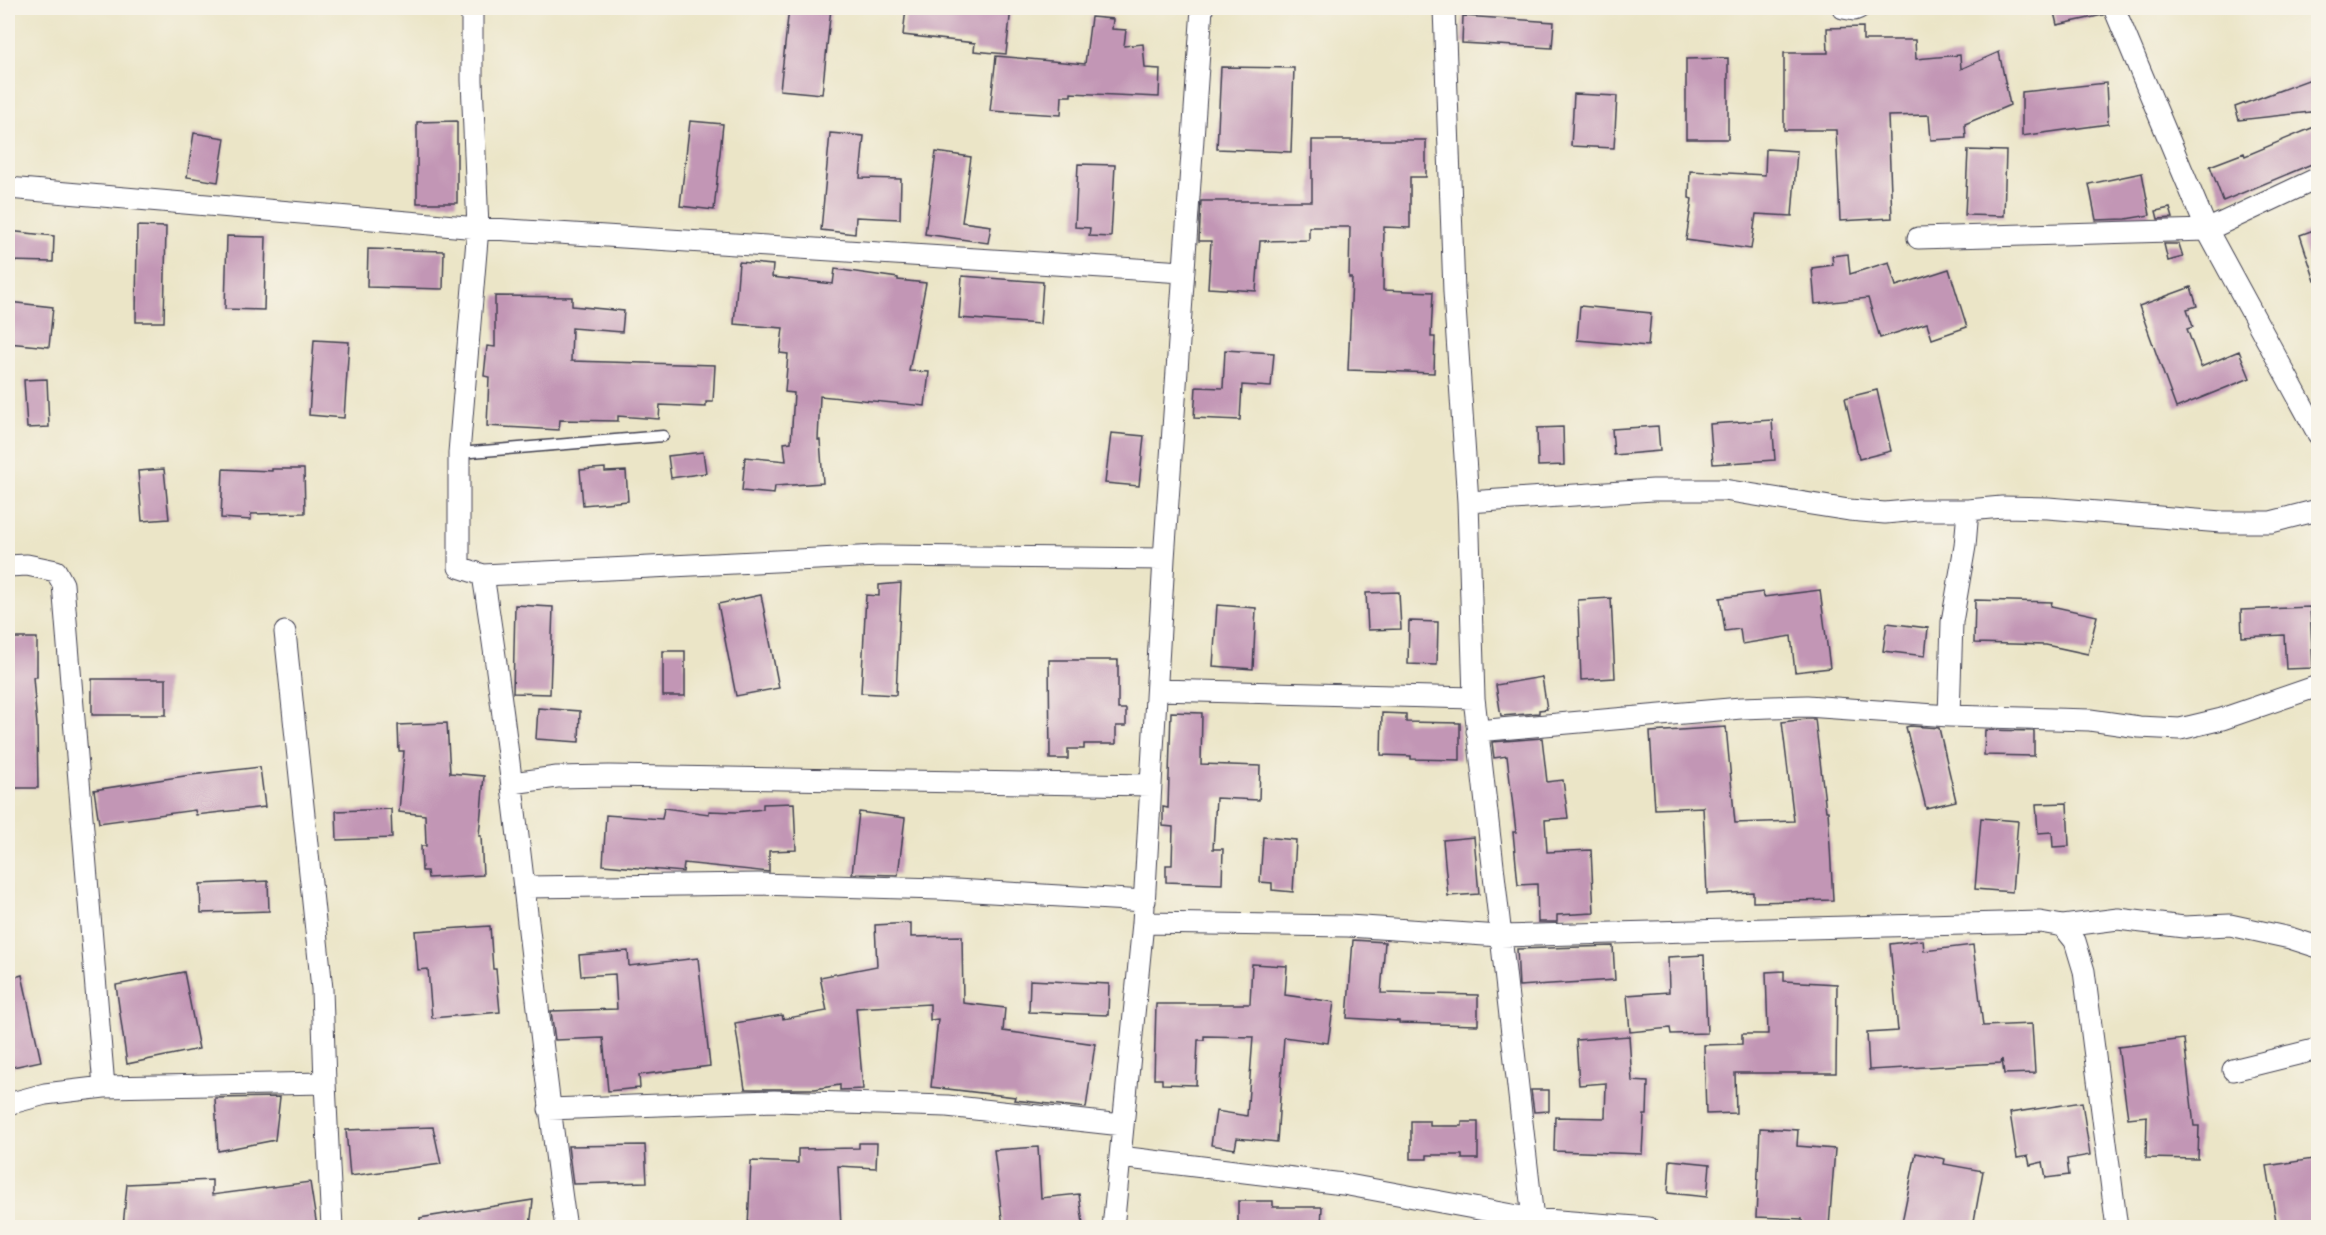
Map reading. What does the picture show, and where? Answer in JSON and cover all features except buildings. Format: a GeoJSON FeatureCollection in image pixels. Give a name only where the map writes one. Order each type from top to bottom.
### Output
{"type":"FeatureCollection","features":[{"type":"Feature","properties":{"kind":"street"},"geometry":{"type":"LineString","coordinates":[[472,8],[472,80],[478,228],[459,453],[459,567],[483,575],[879,556],[1164,559]]}},
{"type":"Feature","properties":{"kind":"street"},"geometry":{"type":"LineString","coordinates":[[1113,1227],[1145,901],[1164,559],[1202,8]]}},
{"type":"Feature","properties":{"kind":"street"},"geometry":{"type":"LineString","coordinates":[[1444,8],[1454,292],[1468,502],[1474,698],[1534,1223]]}},
{"type":"Feature","properties":{"kind":"street"},"geometry":{"type":"LineString","coordinates":[[1843,8],[1859,8]]}},
{"type":"Feature","properties":{"kind":"street"},"geometry":{"type":"LineString","coordinates":[[2114,8],[2207,230],[2319,434]]}},
{"type":"Feature","properties":{"kind":"street"},"geometry":{"type":"LineString","coordinates":[[1918,238],[2207,230],[2319,178]]}},
{"type":"Feature","properties":{"kind":"street"},"geometry":{"type":"LineString","coordinates":[[8,188],[478,228],[1183,272]]}},
{"type":"Feature","properties":{"kind":"street"},"geometry":{"type":"LineString","coordinates":[[1468,502],[1653,490],[1724,490],[1858,511],[1885,513],[2002,507],[2048,508],[2221,522],[2271,522],[2319,510]]}},
{"type":"Feature","properties":{"kind":"street"},"geometry":{"type":"LineString","coordinates":[[1949,716],[1952,622],[1965,546],[1968,510]]}},
{"type":"Feature","properties":{"kind":"street"},"geometry":{"type":"LineString","coordinates":[[8,566],[27,565],[56,571],[63,584],[105,1087]]}},
{"type":"Feature","properties":{"kind":"street"},"geometry":{"type":"LineString","coordinates":[[483,575],[501,688],[549,1109],[566,1227]]}},
{"type":"Feature","properties":{"kind":"street"},"geometry":{"type":"LineString","coordinates":[[285,632],[322,989],[332,1227]]}},
{"type":"Feature","properties":{"kind":"street"},"geometry":{"type":"LineString","coordinates":[[1477,731],[1741,708],[1807,706],[1949,716],[2090,720],[2139,727],[2180,729],[2222,719],[2319,686]]}},
{"type":"Feature","properties":{"kind":"street"},"geometry":{"type":"LineString","coordinates":[[1157,690],[1474,698]]}},
{"type":"Feature","properties":{"kind":"street"},"geometry":{"type":"LineString","coordinates":[[512,783],[557,777],[609,776],[1151,785]]}},
{"type":"Feature","properties":{"kind":"street"},"geometry":{"type":"LineString","coordinates":[[525,887],[758,884],[939,889],[1145,901]]}},
{"type":"Feature","properties":{"kind":"street"},"geometry":{"type":"LineString","coordinates":[[1143,922],[1348,926],[1500,936],[2040,922],[2063,926],[2118,919],[2184,927],[2230,925],[2319,947]]}},
{"type":"Feature","properties":{"kind":"street"},"geometry":{"type":"LineString","coordinates":[[2063,926],[2075,941],[2084,971],[2118,1227]]}},
{"type":"Feature","properties":{"kind":"street"},"geometry":{"type":"LineString","coordinates":[[2233,1070],[2319,1049]]}},
{"type":"Feature","properties":{"kind":"street"},"geometry":{"type":"LineString","coordinates":[[8,1104],[45,1094],[105,1087],[325,1083]]}},
{"type":"Feature","properties":{"kind":"street"},"geometry":{"type":"LineString","coordinates":[[549,1109],[786,1101],[947,1106],[1122,1125]]}},
{"type":"Feature","properties":{"kind":"street"},"geometry":{"type":"LineString","coordinates":[[1120,1157],[1343,1184],[1534,1223],[1649,1227]]}},
{"type":"Feature","properties":{"kind":"lane"},"geometry":{"type":"LineString","coordinates":[[459,453],[663,436]]}}]}
